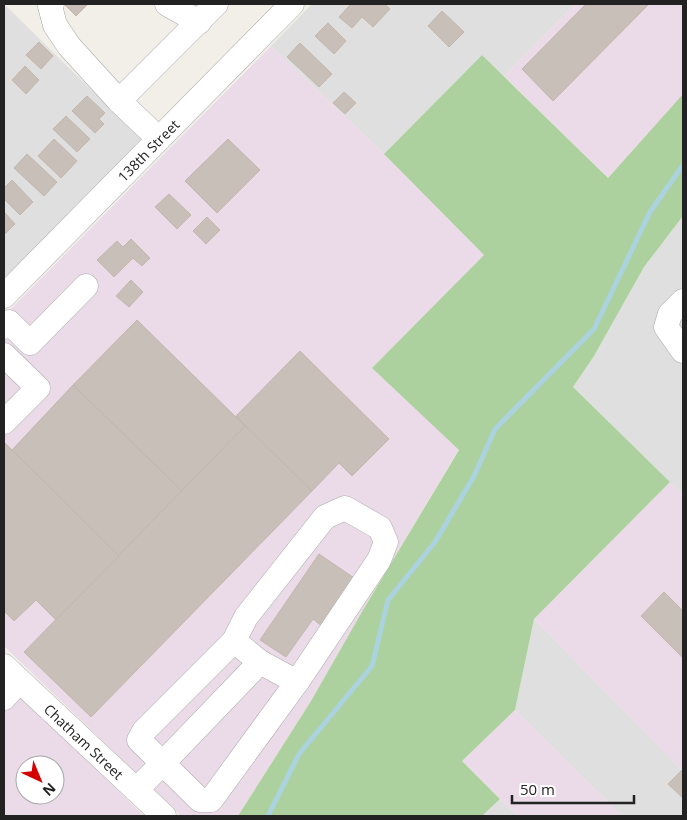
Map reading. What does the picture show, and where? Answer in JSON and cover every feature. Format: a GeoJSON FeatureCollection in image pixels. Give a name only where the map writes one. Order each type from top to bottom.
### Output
{"type":"FeatureCollection","features":[{"type":"Feature","properties":{"kind":"street"},"geometry":{"type":"LineString","coordinates":[[52,4],[50,6],[55,25],[69,46],[158,139]]}},
{"type":"Feature","properties":{"kind":"street"},"geometry":{"type":"LineString","coordinates":[[167,4],[199,22]]}},
{"type":"Feature","properties":{"kind":"street"},"geometry":{"type":"LineString","coordinates":[[120,101],[216,4]]}},
{"type":"Feature","properties":{"kind":"street","name":"138th Street"},"geometry":{"type":"LineString","coordinates":[[4,296],[292,4]]}},
{"type":"Feature","properties":{"kind":"street"},"geometry":{"type":"LineString","coordinates":[[4,327],[9,322],[30,343],[86,286]]}},
{"type":"Feature","properties":{"kind":"street"},"geometry":{"type":"LineString","coordinates":[[683,301],[670,314],[666,327],[683,351]]}},
{"type":"Feature","properties":{"kind":"street"},"geometry":{"type":"LineString","coordinates":[[4,355],[38,388],[4,422]]}},
{"type":"Feature","properties":{"kind":"street"},"geometry":{"type":"LineString","coordinates":[[344,508],[380,528],[386,542],[379,560],[297,682],[212,800],[200,800],[139,740],[144,731],[234,640],[246,617],[324,517],[344,508]]}},
{"type":"Feature","properties":{"kind":"street"},"geometry":{"type":"LineString","coordinates":[[234,640],[260,662],[297,682]]}},
{"type":"Feature","properties":{"kind":"street"},"geometry":{"type":"LineString","coordinates":[[136,790],[260,662]]}},
{"type":"Feature","properties":{"kind":"street","name":"Chatham Street"},"geometry":{"type":"LineString","coordinates":[[9,682],[164,816]]}},
{"type":"Feature","properties":{"kind":"shaded area"},"geometry":{"type":"Polygon","coordinates":[[[4,4],[141,139],[4,279],[4,4]]]}},
{"type":"Feature","properties":{"kind":"shaded area"},"geometry":{"type":"Polygon","coordinates":[[[312,4],[575,4],[504,76],[482,55],[384,154],[271,46],[312,4]]]}},
{"type":"Feature","properties":{"kind":"shaded area"},"geometry":{"type":"Polygon","coordinates":[[[575,4],[683,4],[683,94],[608,178],[504,76],[575,4]]]}},
{"type":"Feature","properties":{"kind":"shaded area"},"geometry":{"type":"Polygon","coordinates":[[[271,46],[384,154],[484,255],[372,368],[459,449],[311,701],[238,816],[181,816],[4,646],[4,316],[271,46]]]}},
{"type":"Feature","properties":{"kind":"shaded area"},"geometry":{"type":"Polygon","coordinates":[[[683,216],[683,495],[573,387],[594,356],[644,267],[683,216]]]}},
{"type":"Feature","properties":{"kind":"shaded area"},"geometry":{"type":"Polygon","coordinates":[[[670,482],[683,495],[683,771],[534,619],[670,482]]]}},
{"type":"Feature","properties":{"kind":"shaded area"},"geometry":{"type":"Polygon","coordinates":[[[534,619],[683,771],[683,816],[622,816],[515,710],[534,619]]]}},
{"type":"Feature","properties":{"kind":"shaded area"},"geometry":{"type":"Polygon","coordinates":[[[4,681],[144,816],[4,816],[4,681]]]}},
{"type":"Feature","properties":{"kind":"shaded area"},"geometry":{"type":"Polygon","coordinates":[[[515,710],[622,816],[518,816],[462,761],[515,710]]]}},
{"type":"Feature","properties":{"kind":"shaded area"},"geometry":{"type":"Polygon","coordinates":[[[500,799],[518,816],[482,816],[500,799]]]}},
{"type":"Feature","properties":{"kind":"green space"},"geometry":{"type":"Polygon","coordinates":[[[482,55],[608,178],[683,94],[683,216],[644,267],[594,356],[573,387],[670,482],[534,619],[515,710],[462,761],[500,799],[482,816],[238,816],[311,701],[459,450],[372,368],[484,255],[384,154],[482,55]]]}},
{"type":"Feature","properties":{"kind":"building"},"geometry":{"type":"Polygon","coordinates":[[[64,4],[88,4],[76,16],[64,4]]]}},
{"type":"Feature","properties":{"kind":"building"},"geometry":{"type":"Polygon","coordinates":[[[351,4],[385,4],[390,9],[373,27],[362,17],[352,28],[339,17],[351,4]]]}},
{"type":"Feature","properties":{"kind":"building"},"geometry":{"type":"Polygon","coordinates":[[[586,4],[649,4],[553,101],[522,69],[586,4]]]}},
{"type":"Feature","properties":{"kind":"building"},"geometry":{"type":"Polygon","coordinates":[[[442,11],[464,32],[449,47],[428,26],[442,11]]]}},
{"type":"Feature","properties":{"kind":"building"},"geometry":{"type":"Polygon","coordinates":[[[328,23],[346,41],[334,54],[315,36],[328,23]]]}},
{"type":"Feature","properties":{"kind":"building"},"geometry":{"type":"Polygon","coordinates":[[[39,42],[53,56],[41,69],[26,55],[39,42]]]}},
{"type":"Feature","properties":{"kind":"building"},"geometry":{"type":"Polygon","coordinates":[[[300,43],[332,74],[319,87],[287,57],[300,43]]]}},
{"type":"Feature","properties":{"kind":"building"},"geometry":{"type":"Polygon","coordinates":[[[25,66],[39,80],[26,94],[12,80],[25,66]]]}},
{"type":"Feature","properties":{"kind":"building"},"geometry":{"type":"Polygon","coordinates":[[[344,92],[356,103],[345,114],[333,103],[344,92]]]}},
{"type":"Feature","properties":{"kind":"building"},"geometry":{"type":"Polygon","coordinates":[[[87,96],[105,113],[99,119],[104,124],[95,133],[72,111],[87,96]]]}},
{"type":"Feature","properties":{"kind":"building"},"geometry":{"type":"Polygon","coordinates":[[[66,116],[90,139],[77,152],[53,129],[66,116]]]}},
{"type":"Feature","properties":{"kind":"building"},"geometry":{"type":"Polygon","coordinates":[[[54,139],[77,161],[61,178],[38,156],[54,139]]]}},
{"type":"Feature","properties":{"kind":"building"},"geometry":{"type":"Polygon","coordinates":[[[228,139],[260,170],[217,213],[185,181],[228,139]]]}},
{"type":"Feature","properties":{"kind":"building"},"geometry":{"type":"Polygon","coordinates":[[[27,154],[57,182],[44,196],[14,168],[27,154]]]}},
{"type":"Feature","properties":{"kind":"building"},"geometry":{"type":"Polygon","coordinates":[[[12,180],[33,202],[20,215],[4,199],[4,188],[12,180]]]}},
{"type":"Feature","properties":{"kind":"building"},"geometry":{"type":"Polygon","coordinates":[[[169,194],[191,215],[177,229],[155,207],[169,194]]]}},
{"type":"Feature","properties":{"kind":"building"},"geometry":{"type":"Polygon","coordinates":[[[4,212],[15,224],[4,235],[4,212]]]}},
{"type":"Feature","properties":{"kind":"building"},"geometry":{"type":"Polygon","coordinates":[[[207,217],[220,230],[206,244],[193,231],[207,217]]]}},
{"type":"Feature","properties":{"kind":"building"},"geometry":{"type":"Polygon","coordinates":[[[131,239],[150,258],[142,266],[133,258],[114,277],[97,260],[117,241],[123,247],[131,239]]]}},
{"type":"Feature","properties":{"kind":"building"},"geometry":{"type":"Polygon","coordinates":[[[131,280],[143,292],[129,307],[116,296],[131,280]]]}},
{"type":"Feature","properties":{"kind":"building"},"geometry":{"type":"Polygon","coordinates":[[[137,320],[245,426],[182,491],[73,385],[137,320]]]}},
{"type":"Feature","properties":{"kind":"building"},"geometry":{"type":"Polygon","coordinates":[[[300,351],[389,439],[352,476],[339,463],[312,491],[236,416],[300,351]]]}},
{"type":"Feature","properties":{"kind":"building"},"geometry":{"type":"Polygon","coordinates":[[[73,385],[182,491],[119,556],[12,450],[73,385]]]}},
{"type":"Feature","properties":{"kind":"building"},"geometry":{"type":"Polygon","coordinates":[[[245,426],[312,491],[91,717],[24,652],[245,426]]]}},
{"type":"Feature","properties":{"kind":"building"},"geometry":{"type":"Polygon","coordinates":[[[4,442],[119,556],[56,620],[36,600],[14,621],[4,611],[4,442]]]}},
{"type":"Feature","properties":{"kind":"building"},"geometry":{"type":"Polygon","coordinates":[[[319,554],[357,580],[324,628],[313,619],[286,657],[260,640],[319,554]]]}},
{"type":"Feature","properties":{"kind":"building"},"geometry":{"type":"Polygon","coordinates":[[[664,592],[683,611],[683,658],[641,616],[664,592]]]}},
{"type":"Feature","properties":{"kind":"building"},"geometry":{"type":"Polygon","coordinates":[[[683,771],[683,798],[668,784],[683,771]]]}},
{"type":"Feature","properties":{"kind":"waterway"},"geometry":{"type":"LineString","coordinates":[[268,816],[299,754],[372,666],[388,600],[435,542],[474,476],[495,429],[594,329],[650,212],[683,165]]}}]}
